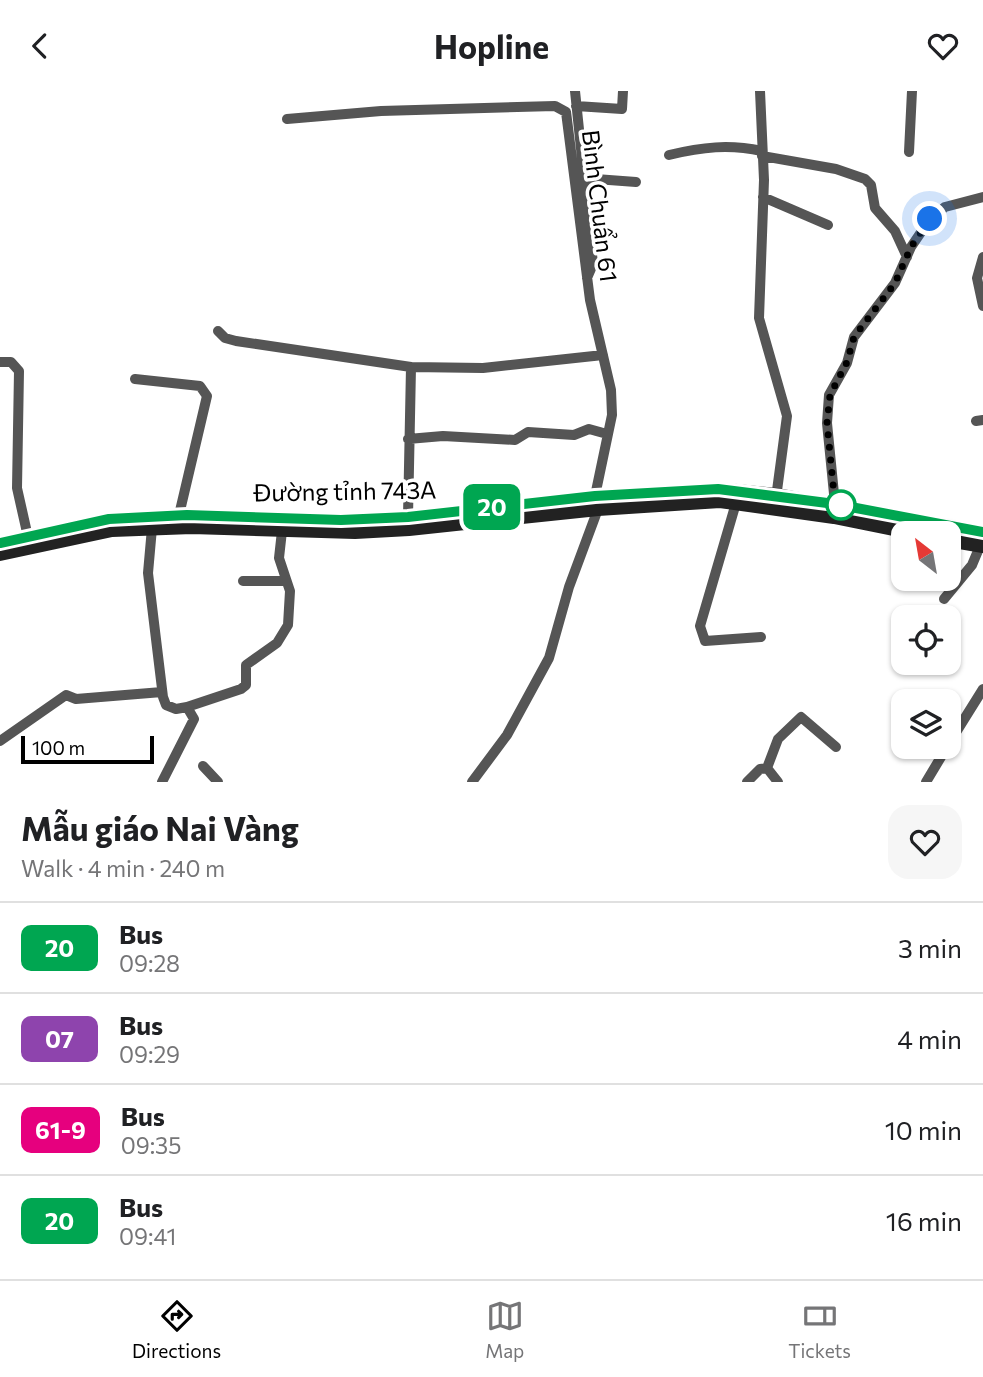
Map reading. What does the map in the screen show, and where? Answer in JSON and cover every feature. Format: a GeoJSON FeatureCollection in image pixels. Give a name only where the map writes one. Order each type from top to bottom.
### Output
{"type":"FeatureCollection","features":[{"type":"Feature","properties":{"kind":"main road","name":"Đường tỉnh 743A"},"geometry":{"type":"LineString","coordinates":[[0,554],[112,530],[192,527],[282,531],[409,529],[718,489],[891,528]]}},
{"type":"Feature","properties":{"kind":"main road","name":"Đường tỉnh 743A"},"geometry":{"type":"LineString","coordinates":[[0,543],[109,519],[179,515],[341,520],[596,503],[720,501],[835,504],[982,541]]}},
{"type":"Feature","properties":{"kind":"main road"},"geometry":{"type":"LineString","coordinates":[[961,540],[982,541]]}},
{"type":"Feature","properties":{"kind":"street"},"geometry":{"type":"LineString","coordinates":[[575,91],[582,179],[593,264],[587,278]]}},
{"type":"Feature","properties":{"kind":"street"},"geometry":{"type":"LineString","coordinates":[[576,106],[622,109],[623,91]]}},
{"type":"Feature","properties":{"kind":"street"},"geometry":{"type":"LineString","coordinates":[[760,91],[763,197],[759,318],[787,416],[775,501]]}},
{"type":"Feature","properties":{"kind":"street"},"geometry":{"type":"LineString","coordinates":[[908,152],[912,91]]}},
{"type":"Feature","properties":{"kind":"street","name":"Bình Chuẩn 61"},"geometry":{"type":"LineString","coordinates":[[287,119],[381,111],[555,106],[562,109],[567,117],[587,278],[611,390],[612,415],[596,503],[549,658],[507,735],[472,782]]}},
{"type":"Feature","properties":{"kind":"street"},"geometry":{"type":"LineString","coordinates":[[669,155],[702,147],[740,146],[866,179],[871,185],[875,208],[895,231],[906,257]]}},
{"type":"Feature","properties":{"kind":"street"},"geometry":{"type":"LineString","coordinates":[[582,179],[636,182]]}},
{"type":"Feature","properties":{"kind":"street"},"geometry":{"type":"LineString","coordinates":[[763,197],[828,225]]}},
{"type":"Feature","properties":{"kind":"street"},"geometry":{"type":"LineString","coordinates":[[835,504],[827,423],[830,395],[847,362],[854,337],[895,283],[906,257],[930,219],[945,207],[983,198]]}},
{"type":"Feature","properties":{"kind":"street"},"geometry":{"type":"LineString","coordinates":[[983,257],[977,278],[983,306]]}},
{"type":"Feature","properties":{"kind":"street"},"geometry":{"type":"LineString","coordinates":[[218,331],[225,338],[236,341],[365,363],[411,367],[483,368],[603,355]]}},
{"type":"Feature","properties":{"kind":"street"},"geometry":{"type":"LineString","coordinates":[[0,362],[11,362],[19,370],[17,488],[28,537]]}},
{"type":"Feature","properties":{"kind":"street"},"geometry":{"type":"LineString","coordinates":[[408,517],[411,367]]}},
{"type":"Feature","properties":{"kind":"street"},"geometry":{"type":"LineString","coordinates":[[135,379],[200,387],[207,396],[179,515]]}},
{"type":"Feature","properties":{"kind":"street"},"geometry":{"type":"LineString","coordinates":[[408,439],[443,436],[515,440],[528,432],[574,435],[589,429],[607,434]]}},
{"type":"Feature","properties":{"kind":"street"},"geometry":{"type":"LineString","coordinates":[[736,503],[700,620],[705,641],[761,637]]}},
{"type":"Feature","properties":{"kind":"street"},"geometry":{"type":"LineString","coordinates":[[152,528],[148,573],[162,692],[166,705],[176,709],[229,695],[246,685],[246,664],[277,643],[288,625],[290,591],[279,558],[282,531]]}},
{"type":"Feature","properties":{"kind":"street"},"geometry":{"type":"LineString","coordinates":[[944,599],[972,565],[982,541]]}},
{"type":"Feature","properties":{"kind":"street"},"geometry":{"type":"LineString","coordinates":[[243,581],[285,581]]}},
{"type":"Feature","properties":{"kind":"street"},"geometry":{"type":"LineString","coordinates":[[961,729],[980,705],[983,689]]}},
{"type":"Feature","properties":{"kind":"street"},"geometry":{"type":"LineString","coordinates":[[0,741],[66,695],[76,699],[162,692]]}},
{"type":"Feature","properties":{"kind":"street"},"geometry":{"type":"LineString","coordinates":[[162,782],[194,719],[187,707]]}},
{"type":"Feature","properties":{"kind":"street"},"geometry":{"type":"LineString","coordinates":[[767,768],[778,739],[797,718],[805,718],[836,747]]}},
{"type":"Feature","properties":{"kind":"street"},"geometry":{"type":"LineString","coordinates":[[926,782],[940,759]]}},
{"type":"Feature","properties":{"kind":"street"},"geometry":{"type":"LineString","coordinates":[[203,766],[218,782]]}},
{"type":"Feature","properties":{"kind":"street"},"geometry":{"type":"LineString","coordinates":[[747,782],[760,769],[767,768]]}},
{"type":"Feature","properties":{"kind":"street"},"geometry":{"type":"LineString","coordinates":[[767,768],[778,782]]}},
{"type":"Feature","properties":{"kind":"bus line","name":"20"},"geometry":{"type":"LineString","coordinates":[[0,543],[109,519],[187,515],[341,520],[408,517],[595,496],[718,489],[835,504],[983,532]]}},
{"type":"Feature","properties":{"kind":"route"},"geometry":{"type":"LineString","coordinates":[[841,505],[835,504],[827,423],[830,395],[847,362],[854,337],[895,283],[911,247],[930,219]]}}]}
